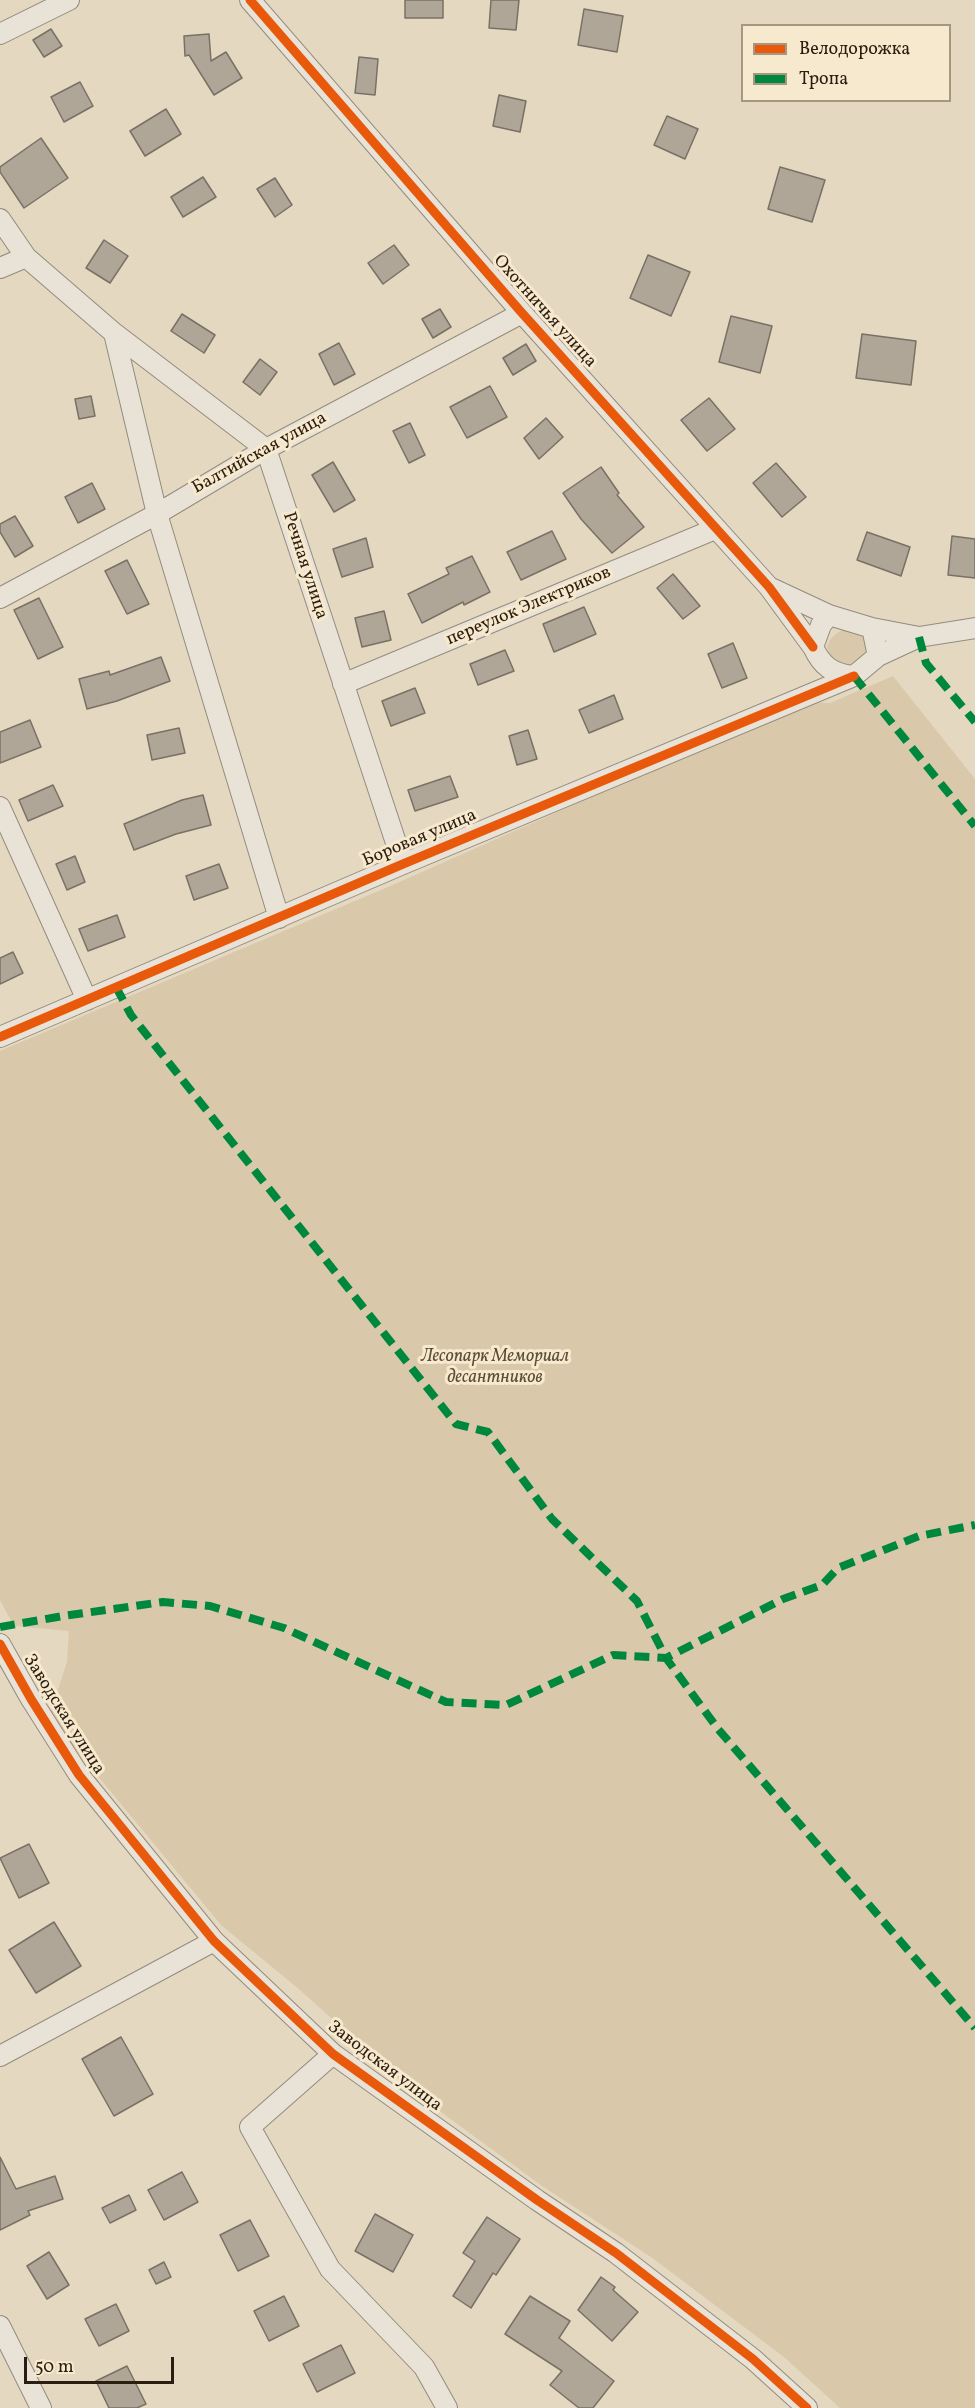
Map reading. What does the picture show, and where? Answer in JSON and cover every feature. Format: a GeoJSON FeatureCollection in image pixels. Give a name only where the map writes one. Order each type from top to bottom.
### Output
{"type":"FeatureCollection","features":[{"type":"Feature","properties":{"kind":"street"},"geometry":{"type":"LineString","coordinates":[[0,34],[69,0]]}},
{"type":"Feature","properties":{"kind":"street","name":"Охотничья улица"},"geometry":{"type":"LineString","coordinates":[[250,0],[522,314],[769,587],[816,654]]}},
{"type":"Feature","properties":{"kind":"street"},"geometry":{"type":"LineString","coordinates":[[0,219],[26,257],[114,333],[266,449]]}},
{"type":"Feature","properties":{"kind":"street"},"geometry":{"type":"LineString","coordinates":[[0,268],[26,257]]}},
{"type":"Feature","properties":{"kind":"street","name":"Балтийская улица"},"geometry":{"type":"LineString","coordinates":[[0,598],[157,514],[266,449],[522,314]]}},
{"type":"Feature","properties":{"kind":"street"},"geometry":{"type":"LineString","coordinates":[[114,333],[157,514],[279,918]]}},
{"type":"Feature","properties":{"kind":"street","name":"Речная улица"},"geometry":{"type":"LineString","coordinates":[[266,449],[403,864]]}},
{"type":"Feature","properties":{"kind":"street","name":"переулок Электриков"},"geometry":{"type":"LineString","coordinates":[[343,684],[715,529]]}},
{"type":"Feature","properties":{"kind":"street","name":"Охотничья улица"},"geometry":{"type":"LineString","coordinates":[[769,587],[829,615]]}},
{"type":"Feature","properties":{"kind":"street"},"geometry":{"type":"LineString","coordinates":[[822,688],[816,654],[821,625],[829,615],[872,628],[919,637]]}},
{"type":"Feature","properties":{"kind":"street"},"geometry":{"type":"LineString","coordinates":[[872,628],[878,656]]}},
{"type":"Feature","properties":{"kind":"street"},"geometry":{"type":"LineString","coordinates":[[816,654],[831,671],[840,675],[854,676],[878,656],[919,637],[975,628]]}},
{"type":"Feature","properties":{"kind":"street","name":"Боровая улица"},"geometry":{"type":"LineString","coordinates":[[0,1037],[403,864],[854,676]]}},
{"type":"Feature","properties":{"kind":"street"},"geometry":{"type":"LineString","coordinates":[[0,807],[87,1000]]}},
{"type":"Feature","properties":{"kind":"street","name":"Заводская улица"},"geometry":{"type":"LineString","coordinates":[[0,1644],[31,1699],[79,1775],[214,1941],[333,2054],[537,2200],[616,2253],[753,2359],[807,2408]]}},
{"type":"Feature","properties":{"kind":"street"},"geometry":{"type":"LineString","coordinates":[[0,2056],[214,1941]]}},
{"type":"Feature","properties":{"kind":"street"},"geometry":{"type":"LineString","coordinates":[[333,2054],[250,2127],[330,2269],[424,2367],[447,2408]]}},
{"type":"Feature","properties":{"kind":"street"},"geometry":{"type":"LineString","coordinates":[[0,2326],[42,2408]]}},
{"type":"Feature","properties":{"kind":"green space"},"geometry":{"type":"Polygon","coordinates":[[[850,628],[864,635],[869,656],[854,668],[834,663],[827,647],[836,634],[850,628]]]}},
{"type":"Feature","properties":{"kind":"green space","name":"Лесопарк Мемориал десантников"},"geometry":{"type":"Polygon","coordinates":[[[893,676],[975,779],[975,2408],[840,2408],[784,2357],[651,2257],[542,2186],[415,2093],[300,1990],[221,1925],[49,1717],[67,1662],[69,1631],[14,1626],[0,1600],[0,1051],[388,887],[806,702],[830,703],[893,676]]]}},
{"type":"Feature","properties":{"kind":"building"},"geometry":{"type":"Polygon","coordinates":[[[405,0],[443,0],[443,18],[405,18],[405,0]]]}},
{"type":"Feature","properties":{"kind":"building"},"geometry":{"type":"Polygon","coordinates":[[[491,0],[519,0],[516,30],[489,28],[491,0]]]}},
{"type":"Feature","properties":{"kind":"building"},"geometry":{"type":"Polygon","coordinates":[[[584,9],[623,16],[617,52],[578,45],[584,9]]]}},
{"type":"Feature","properties":{"kind":"building"},"geometry":{"type":"Polygon","coordinates":[[[51,29],[62,46],[44,57],[33,40],[51,29]]]}},
{"type":"Feature","properties":{"kind":"building"},"geometry":{"type":"Polygon","coordinates":[[[209,34],[211,61],[226,52],[242,78],[214,95],[189,55],[185,56],[184,36],[209,34]]]}},
{"type":"Feature","properties":{"kind":"building"},"geometry":{"type":"Polygon","coordinates":[[[359,57],[378,59],[375,95],[355,93],[359,57]]]}},
{"type":"Feature","properties":{"kind":"building"},"geometry":{"type":"Polygon","coordinates":[[[80,82],[93,106],[64,122],[51,97],[80,82]]]}},
{"type":"Feature","properties":{"kind":"building"},"geometry":{"type":"Polygon","coordinates":[[[499,95],[526,101],[520,132],[493,126],[499,95]]]}},
{"type":"Feature","properties":{"kind":"building"},"geometry":{"type":"Polygon","coordinates":[[[166,109],[181,134],[145,156],[130,131],[166,109]]]}},
{"type":"Feature","properties":{"kind":"building"},"geometry":{"type":"Polygon","coordinates":[[[667,116],[698,129],[685,159],[654,145],[667,116]]]}},
{"type":"Feature","properties":{"kind":"building"},"geometry":{"type":"Polygon","coordinates":[[[41,138],[68,178],[24,208],[0,172],[0,167],[41,138]]]}},
{"type":"Feature","properties":{"kind":"building"},"geometry":{"type":"Polygon","coordinates":[[[780,167],[825,180],[812,222],[768,209],[780,167]]]}},
{"type":"Feature","properties":{"kind":"building"},"geometry":{"type":"Polygon","coordinates":[[[203,177],[216,197],[183,217],[171,197],[203,177]]]}},
{"type":"Feature","properties":{"kind":"building"},"geometry":{"type":"Polygon","coordinates":[[[275,178],[292,205],[275,217],[257,189],[275,178]]]}},
{"type":"Feature","properties":{"kind":"building"},"geometry":{"type":"Polygon","coordinates":[[[104,240],[128,256],[110,283],[86,268],[104,240]]]}},
{"type":"Feature","properties":{"kind":"building"},"geometry":{"type":"Polygon","coordinates":[[[394,245],[409,265],[383,284],[368,263],[394,245]]]}},
{"type":"Feature","properties":{"kind":"building"},"geometry":{"type":"Polygon","coordinates":[[[648,255],[690,272],[671,316],[630,298],[648,255]]]}},
{"type":"Feature","properties":{"kind":"building"},"geometry":{"type":"Polygon","coordinates":[[[440,309],[451,327],[433,338],[422,319],[440,309]]]}},
{"type":"Feature","properties":{"kind":"building"},"geometry":{"type":"Polygon","coordinates":[[[182,314],[215,335],[204,353],[171,331],[182,314]]]}},
{"type":"Feature","properties":{"kind":"building"},"geometry":{"type":"Polygon","coordinates":[[[731,316],[772,326],[760,373],[719,362],[731,316]]]}},
{"type":"Feature","properties":{"kind":"building"},"geometry":{"type":"Polygon","coordinates":[[[862,334],[916,341],[911,385],[856,378],[862,334]]]}},
{"type":"Feature","properties":{"kind":"building"},"geometry":{"type":"Polygon","coordinates":[[[339,343],[355,374],[334,385],[319,354],[339,343]]]}},
{"type":"Feature","properties":{"kind":"building"},"geometry":{"type":"Polygon","coordinates":[[[526,344],[536,361],[513,375],[503,358],[526,344]]]}},
{"type":"Feature","properties":{"kind":"building"},"geometry":{"type":"Polygon","coordinates":[[[260,359],[277,372],[260,395],[243,382],[260,359]]]}},
{"type":"Feature","properties":{"kind":"building"},"geometry":{"type":"Polygon","coordinates":[[[490,386],[507,417],[467,438],[450,407],[490,386]]]}},
{"type":"Feature","properties":{"kind":"building"},"geometry":{"type":"Polygon","coordinates":[[[91,396],[95,416],[79,419],[75,399],[91,396]]]}},
{"type":"Feature","properties":{"kind":"building"},"geometry":{"type":"Polygon","coordinates":[[[709,398],[735,429],[707,451],[681,420],[709,398]]]}},
{"type":"Feature","properties":{"kind":"building"},"geometry":{"type":"Polygon","coordinates":[[[546,418],[563,437],[539,459],[524,438],[546,418]]]}},
{"type":"Feature","properties":{"kind":"building"},"geometry":{"type":"Polygon","coordinates":[[[410,423],[425,455],[409,463],[393,431],[410,423]]]}},
{"type":"Feature","properties":{"kind":"building"},"geometry":{"type":"Polygon","coordinates":[[[333,462],[355,500],[334,512],[312,475],[333,462]]]}},
{"type":"Feature","properties":{"kind":"building"},"geometry":{"type":"Polygon","coordinates":[[[776,463],[806,497],[782,517],[753,483],[776,463]]]}},
{"type":"Feature","properties":{"kind":"building"},"geometry":{"type":"Polygon","coordinates":[[[601,467],[619,493],[617,495],[644,527],[612,553],[581,519],[563,493],[601,467]]]}},
{"type":"Feature","properties":{"kind":"building"},"geometry":{"type":"Polygon","coordinates":[[[92,483],[105,509],[78,523],[65,497],[92,483]]]}},
{"type":"Feature","properties":{"kind":"building"},"geometry":{"type":"Polygon","coordinates":[[[15,516],[33,546],[15,557],[0,532],[0,524],[15,516]]]}},
{"type":"Feature","properties":{"kind":"building"},"geometry":{"type":"Polygon","coordinates":[[[552,531],[566,559],[521,580],[507,552],[552,531]]]}},
{"type":"Feature","properties":{"kind":"building"},"geometry":{"type":"Polygon","coordinates":[[[867,532],[910,547],[901,576],[857,560],[867,532]]]}},
{"type":"Feature","properties":{"kind":"building"},"geometry":{"type":"Polygon","coordinates":[[[952,536],[975,539],[975,578],[948,575],[952,536]]]}},
{"type":"Feature","properties":{"kind":"building"},"geometry":{"type":"Polygon","coordinates":[[[366,538],[373,567],[342,577],[333,549],[366,538]]]}},
{"type":"Feature","properties":{"kind":"building"},"geometry":{"type":"Polygon","coordinates":[[[472,556],[490,592],[464,605],[463,602],[422,623],[408,594],[449,574],[446,568],[472,556]]]}},
{"type":"Feature","properties":{"kind":"building"},"geometry":{"type":"Polygon","coordinates":[[[127,560],[149,604],[127,614],[105,571],[127,560]]]}},
{"type":"Feature","properties":{"kind":"building"},"geometry":{"type":"Polygon","coordinates":[[[673,574],[700,606],[683,619],[657,588],[673,574]]]}},
{"type":"Feature","properties":{"kind":"building"},"geometry":{"type":"Polygon","coordinates":[[[39,598],[63,647],[38,659],[14,610],[39,598]]]}},
{"type":"Feature","properties":{"kind":"building"},"geometry":{"type":"Polygon","coordinates":[[[584,607],[596,634],[554,652],[543,624],[584,607]]]}},
{"type":"Feature","properties":{"kind":"building"},"geometry":{"type":"Polygon","coordinates":[[[384,611],[391,640],[362,647],[355,618],[384,611]]]}},
{"type":"Feature","properties":{"kind":"building"},"geometry":{"type":"Polygon","coordinates":[[[733,643],[747,678],[722,688],[708,654],[733,643]]]}},
{"type":"Feature","properties":{"kind":"building"},"geometry":{"type":"Polygon","coordinates":[[[505,650],[514,671],[478,685],[470,664],[505,650]]]}},
{"type":"Feature","properties":{"kind":"building"},"geometry":{"type":"Polygon","coordinates":[[[161,657],[170,681],[117,701],[87,709],[79,679],[109,671],[110,675],[161,657]]]}},
{"type":"Feature","properties":{"kind":"building"},"geometry":{"type":"Polygon","coordinates":[[[415,688],[425,713],[391,726],[382,701],[415,688]]]}},
{"type":"Feature","properties":{"kind":"building"},"geometry":{"type":"Polygon","coordinates":[[[614,695],[623,719],[589,733],[579,710],[614,695]]]}},
{"type":"Feature","properties":{"kind":"building"},"geometry":{"type":"Polygon","coordinates":[[[30,720],[41,747],[0,763],[0,732],[30,720]]]}},
{"type":"Feature","properties":{"kind":"building"},"geometry":{"type":"Polygon","coordinates":[[[179,728],[185,753],[152,760],[147,735],[179,728]]]}},
{"type":"Feature","properties":{"kind":"building"},"geometry":{"type":"Polygon","coordinates":[[[528,730],[537,759],[517,765],[509,736],[528,730]]]}},
{"type":"Feature","properties":{"kind":"building"},"geometry":{"type":"Polygon","coordinates":[[[450,776],[458,797],[415,811],[408,790],[450,776]]]}},
{"type":"Feature","properties":{"kind":"building"},"geometry":{"type":"Polygon","coordinates":[[[53,785],[63,806],[28,821],[19,800],[53,785]]]}},
{"type":"Feature","properties":{"kind":"building"},"geometry":{"type":"Polygon","coordinates":[[[203,795],[211,825],[176,834],[134,850],[124,824],[182,800],[203,795]]]}},
{"type":"Feature","properties":{"kind":"building"},"geometry":{"type":"Polygon","coordinates":[[[75,856],[85,882],[67,890],[56,864],[75,856]]]}},
{"type":"Feature","properties":{"kind":"building"},"geometry":{"type":"Polygon","coordinates":[[[219,864],[228,888],[194,900],[186,876],[219,864]]]}},
{"type":"Feature","properties":{"kind":"building"},"geometry":{"type":"Polygon","coordinates":[[[117,915],[125,937],[88,951],[79,929],[117,915]]]}},
{"type":"Feature","properties":{"kind":"building"},"geometry":{"type":"Polygon","coordinates":[[[13,952],[23,973],[0,984],[0,958],[13,952]]]}},
{"type":"Feature","properties":{"kind":"building"},"geometry":{"type":"Polygon","coordinates":[[[29,1844],[49,1883],[19,1898],[0,1858],[29,1844]]]}},
{"type":"Feature","properties":{"kind":"building"},"geometry":{"type":"Polygon","coordinates":[[[54,1922],[81,1966],[36,1993],[9,1950],[54,1922]]]}},
{"type":"Feature","properties":{"kind":"building"},"geometry":{"type":"Polygon","coordinates":[[[121,2037],[153,2094],[114,2116],[82,2059],[121,2037]]]}},
{"type":"Feature","properties":{"kind":"building"},"geometry":{"type":"Polygon","coordinates":[[[0,2157],[16,2189],[55,2176],[63,2199],[28,2211],[30,2215],[0,2230],[0,2157]]]}},
{"type":"Feature","properties":{"kind":"building"},"geometry":{"type":"Polygon","coordinates":[[[182,2172],[198,2202],[164,2220],[148,2190],[182,2172]]]}},
{"type":"Feature","properties":{"kind":"building"},"geometry":{"type":"Polygon","coordinates":[[[129,2195],[136,2210],[110,2223],[102,2208],[129,2195]]]}},
{"type":"Feature","properties":{"kind":"building"},"geometry":{"type":"Polygon","coordinates":[[[375,2214],[413,2235],[393,2272],[355,2251],[375,2214]]]}},
{"type":"Feature","properties":{"kind":"building"},"geometry":{"type":"Polygon","coordinates":[[[487,2217],[520,2239],[496,2275],[493,2273],[471,2308],[453,2296],[475,2261],[463,2253],[487,2217]]]}},
{"type":"Feature","properties":{"kind":"building"},"geometry":{"type":"Polygon","coordinates":[[[250,2220],[269,2256],[238,2271],[220,2235],[250,2220]]]}},
{"type":"Feature","properties":{"kind":"building"},"geometry":{"type":"Polygon","coordinates":[[[49,2252],[69,2285],[47,2299],[27,2266],[49,2252]]]}},
{"type":"Feature","properties":{"kind":"building"},"geometry":{"type":"Polygon","coordinates":[[[164,2262],[171,2277],[156,2284],[149,2270],[164,2262]]]}},
{"type":"Feature","properties":{"kind":"building"},"geometry":{"type":"Polygon","coordinates":[[[601,2277],[615,2287],[613,2290],[638,2312],[612,2341],[578,2310],[601,2277]]]}},
{"type":"Feature","properties":{"kind":"building"},"geometry":{"type":"Polygon","coordinates":[[[284,2296],[299,2326],[269,2341],[254,2311],[284,2296]]]}},
{"type":"Feature","properties":{"kind":"building"},"geometry":{"type":"Polygon","coordinates":[[[530,2296],[570,2321],[559,2338],[614,2381],[593,2408],[579,2408],[550,2385],[562,2371],[505,2334],[530,2296]]]}},
{"type":"Feature","properties":{"kind":"building"},"geometry":{"type":"Polygon","coordinates":[[[116,2304],[129,2331],[99,2346],[85,2319],[116,2304]]]}},
{"type":"Feature","properties":{"kind":"building"},"geometry":{"type":"Polygon","coordinates":[[[341,2345],[355,2373],[317,2392],[303,2364],[341,2345]]]}},
{"type":"Feature","properties":{"kind":"building"},"geometry":{"type":"Polygon","coordinates":[[[127,2366],[146,2404],[137,2408],[109,2408],[96,2381],[127,2366]]]}},
{"type":"Feature","properties":{"kind":"marked path"},"geometry":{"type":"LineString","coordinates":[[919,637],[926,663],[975,722]]}},
{"type":"Feature","properties":{"kind":"marked path"},"geometry":{"type":"LineString","coordinates":[[854,676],[975,826]]}},
{"type":"Feature","properties":{"kind":"marked path"},"geometry":{"type":"LineString","coordinates":[[116,987],[131,1015],[456,1424],[488,1432],[552,1519],[637,1601],[666,1658],[718,1729],[975,2028]]}},
{"type":"Feature","properties":{"kind":"marked path"},"geometry":{"type":"LineString","coordinates":[[0,1627],[163,1602],[210,1606],[284,1628],[446,1702],[506,1705],[613,1655],[666,1658],[783,1599],[822,1585],[838,1568],[919,1536],[975,1525]]}},
{"type":"Feature","properties":{"kind":"cycle path"},"geometry":{"type":"LineString","coordinates":[[250,0],[522,313],[769,587],[813,647]]}},
{"type":"Feature","properties":{"kind":"cycle path"},"geometry":{"type":"LineString","coordinates":[[0,1037],[403,864],[854,676]]}},
{"type":"Feature","properties":{"kind":"cycle path"},"geometry":{"type":"LineString","coordinates":[[0,1644],[31,1699],[79,1775],[214,1941],[333,2054],[537,2200],[616,2253],[753,2359],[807,2408]]}}]}
